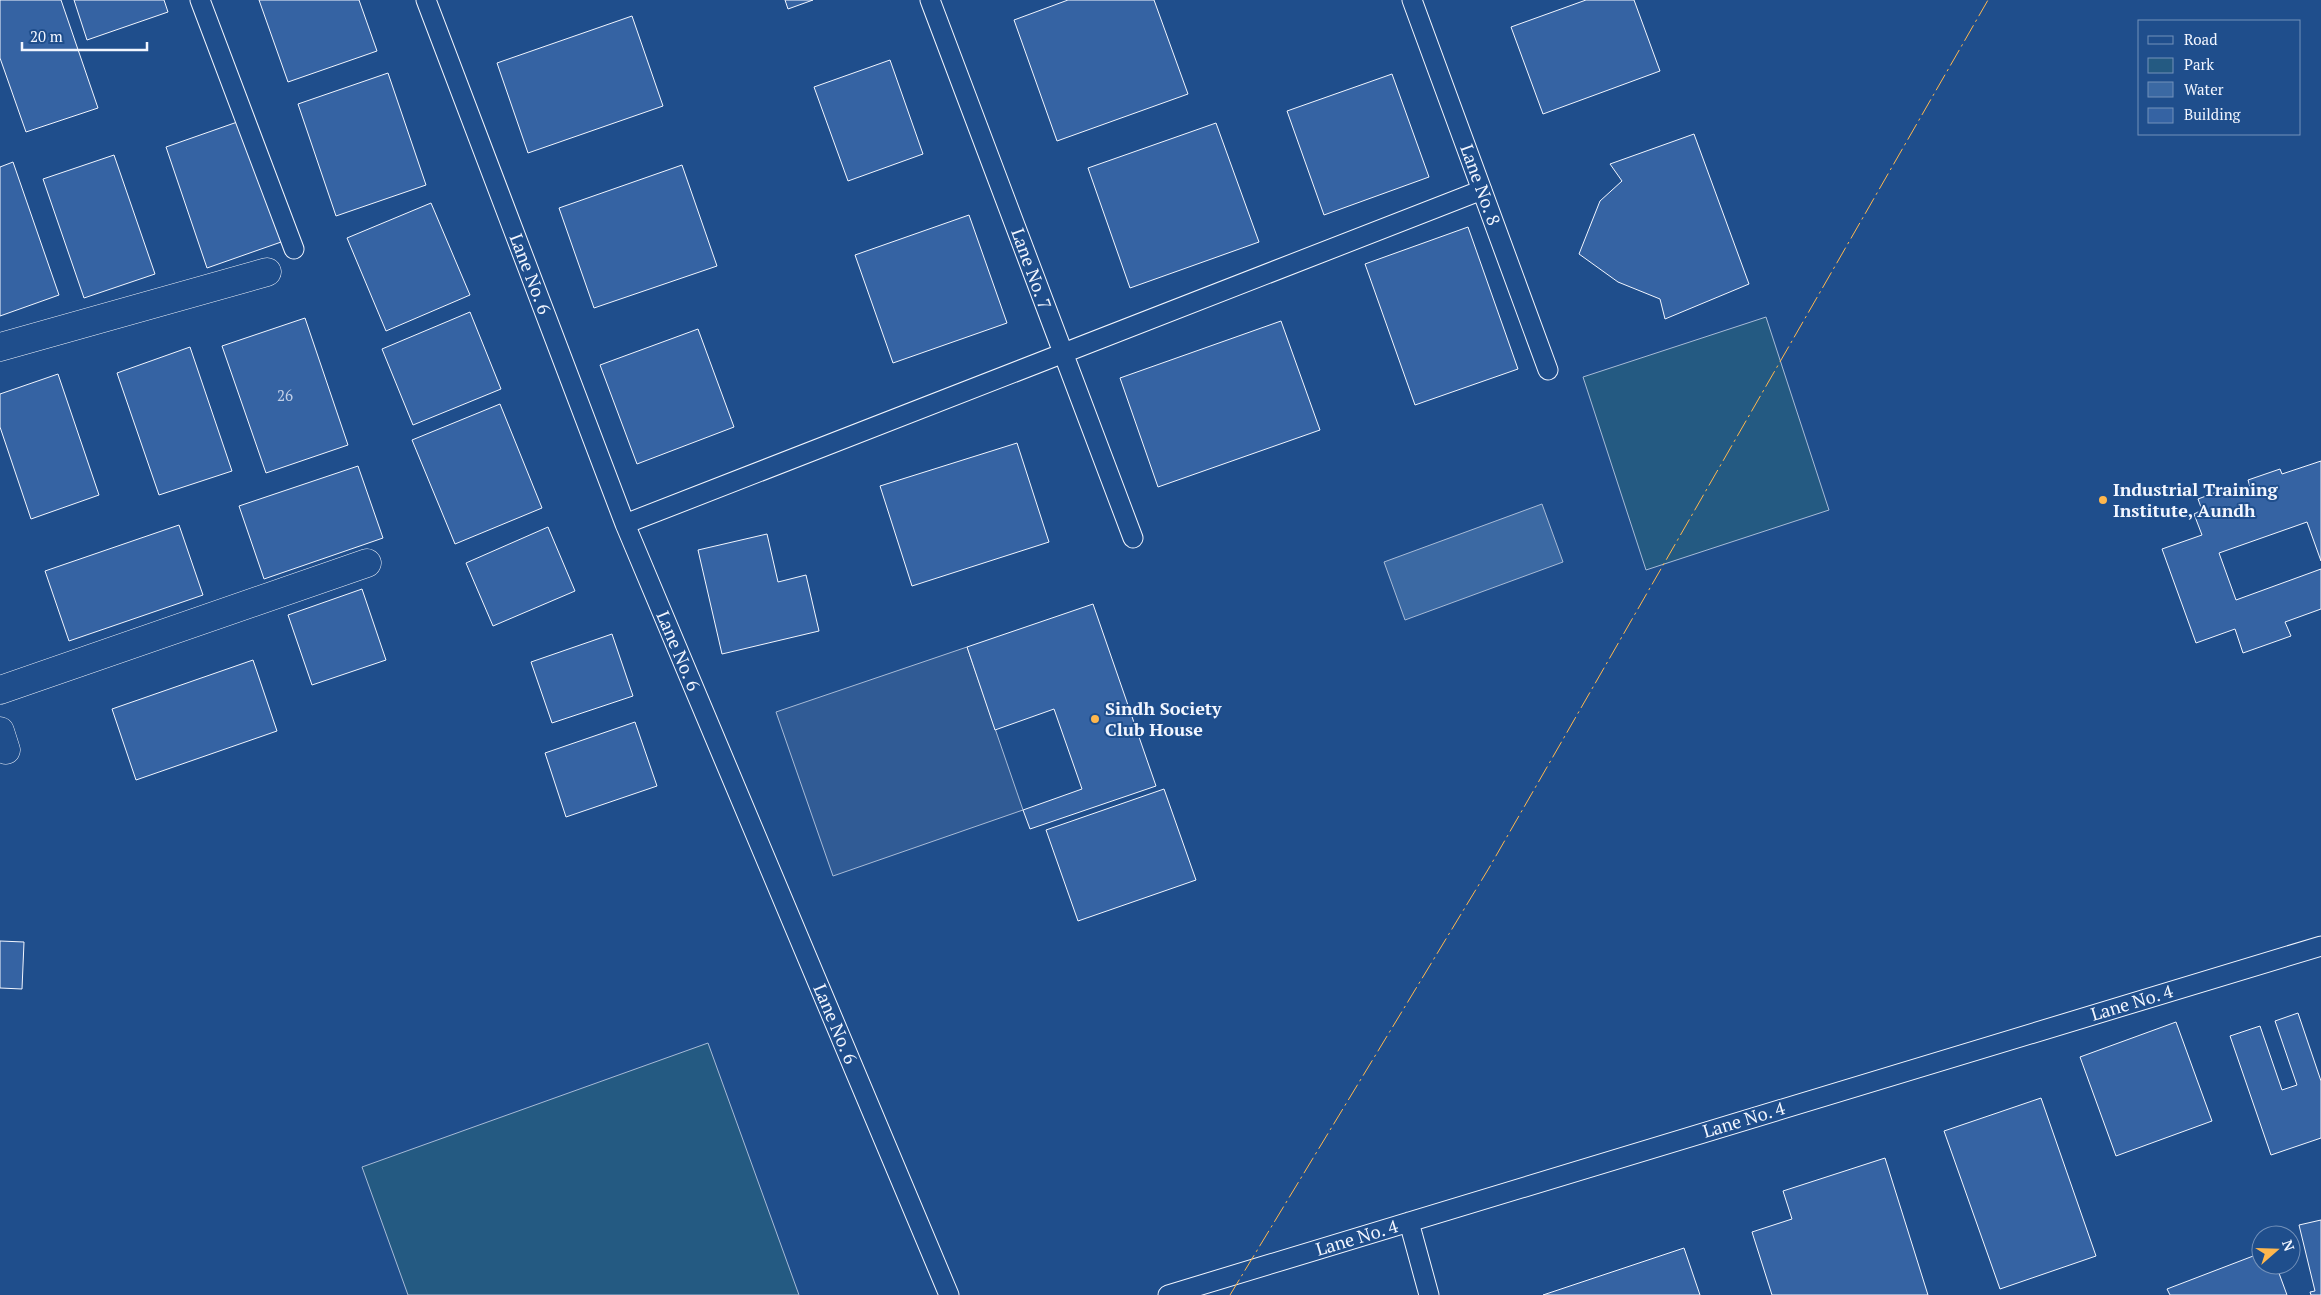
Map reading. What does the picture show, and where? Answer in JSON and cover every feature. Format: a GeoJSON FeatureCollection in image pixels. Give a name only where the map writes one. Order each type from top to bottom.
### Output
{"type":"FeatureCollection","features":[{"type":"Feature","properties":{"kind":"street"},"geometry":{"type":"LineString","coordinates":[[0,347],[267,272]]}},
{"type":"Feature","properties":{"kind":"street"},"geometry":{"type":"LineString","coordinates":[[0,690],[367,563]]}},
{"type":"Feature","properties":{"kind":"lane"},"geometry":{"type":"LineString","coordinates":[[200,0],[294,249]]}},
{"type":"Feature","properties":{"kind":"lane","name":"Lane No. 6"},"geometry":{"type":"LineString","coordinates":[[426,0],[625,524],[949,1295]]}},
{"type":"Feature","properties":{"kind":"lane","name":"Lane No. 7"},"geometry":{"type":"LineString","coordinates":[[930,0],[1133,538]]}},
{"type":"Feature","properties":{"kind":"lane","name":"Lane No. 8"},"geometry":{"type":"LineString","coordinates":[[1412,0],[1548,370]]}},
{"type":"Feature","properties":{"kind":"lane"},"geometry":{"type":"LineString","coordinates":[[625,524],[1062,352],[1482,190]]}},
{"type":"Feature","properties":{"kind":"lane","name":"Lane No. 4"},"geometry":{"type":"LineString","coordinates":[[1168,1295],[2321,946]]}},
{"type":"Feature","properties":{"kind":"lane"},"geometry":{"type":"LineString","coordinates":[[1409,1222],[1429,1295]]}},
{"type":"Feature","properties":{"kind":"green space"},"geometry":{"type":"Polygon","coordinates":[[[1766,317],[1829,510],[1646,570],[1583,377],[1766,317]]]}},
{"type":"Feature","properties":{"kind":"green space"},"geometry":{"type":"Polygon","coordinates":[[[708,1043],[799,1295],[408,1295],[362,1167],[708,1043]]]}},
{"type":"Feature","properties":{"kind":"shaded area"},"geometry":{"type":"Polygon","coordinates":[[[967,647],[1023,810],[833,876],[776,712],[967,647]]]}},
{"type":"Feature","properties":{"kind":"water"},"geometry":{"type":"Polygon","coordinates":[[[1542,504],[1563,562],[1405,620],[1384,562],[1542,504]]]}},
{"type":"Feature","properties":{"kind":"building"},"geometry":{"type":"Polygon","coordinates":[[[0,0],[61,0],[98,108],[26,132],[0,58],[0,0]]]}},
{"type":"Feature","properties":{"kind":"building"},"geometry":{"type":"Polygon","coordinates":[[[74,0],[164,0],[168,12],[87,40],[74,0]]]}},
{"type":"Feature","properties":{"kind":"building"},"geometry":{"type":"Polygon","coordinates":[[[259,0],[359,0],[377,51],[288,82],[259,0]]]}},
{"type":"Feature","properties":{"kind":"building"},"geometry":{"type":"Polygon","coordinates":[[[785,0],[813,0],[788,9],[785,0]]]}},
{"type":"Feature","properties":{"kind":"building"},"geometry":{"type":"Polygon","coordinates":[[[1068,0],[1154,0],[1188,94],[1057,141],[1014,20],[1068,0]]]}},
{"type":"Feature","properties":{"kind":"building"},"geometry":{"type":"Polygon","coordinates":[[[1586,0],[1634,0],[1660,71],[1543,114],[1511,27],[1586,0]]]}},
{"type":"Feature","properties":{"kind":"building"},"geometry":{"type":"Polygon","coordinates":[[[632,16],[663,106],[528,153],[497,63],[632,16]]]}},
{"type":"Feature","properties":{"kind":"building"},"geometry":{"type":"Polygon","coordinates":[[[890,60],[923,154],[848,181],[814,87],[890,60]]]}},
{"type":"Feature","properties":{"kind":"building"},"geometry":{"type":"Polygon","coordinates":[[[388,73],[426,185],[336,216],[298,104],[388,73]]]}},
{"type":"Feature","properties":{"kind":"building"},"geometry":{"type":"Polygon","coordinates":[[[1392,74],[1429,177],[1324,215],[1287,111],[1392,74]]]}},
{"type":"Feature","properties":{"kind":"building"},"geometry":{"type":"Polygon","coordinates":[[[243,120],[284,241],[207,268],[166,147],[243,120]]]}},
{"type":"Feature","properties":{"kind":"building"},"geometry":{"type":"Polygon","coordinates":[[[1216,123],[1259,242],[1130,288],[1088,168],[1216,123]]]}},
{"type":"Feature","properties":{"kind":"building"},"geometry":{"type":"Polygon","coordinates":[[[1694,134],[1749,284],[1665,319],[1660,299],[1618,282],[1579,254],[1600,201],[1622,181],[1610,164],[1694,134]]]}},
{"type":"Feature","properties":{"kind":"building"},"geometry":{"type":"Polygon","coordinates":[[[114,155],[155,274],[84,298],[43,179],[114,155]]]}},
{"type":"Feature","properties":{"kind":"building"},"geometry":{"type":"Polygon","coordinates":[[[13,162],[59,295],[0,316],[0,167],[13,162]]]}},
{"type":"Feature","properties":{"kind":"building"},"geometry":{"type":"Polygon","coordinates":[[[682,165],[717,266],[594,308],[559,208],[682,165]]]}},
{"type":"Feature","properties":{"kind":"building"},"geometry":{"type":"Polygon","coordinates":[[[431,203],[470,295],[386,331],[347,238],[431,203]]]}},
{"type":"Feature","properties":{"kind":"building"},"geometry":{"type":"Polygon","coordinates":[[[969,215],[1007,323],[893,363],[855,255],[969,215]]]}},
{"type":"Feature","properties":{"kind":"building"},"geometry":{"type":"Polygon","coordinates":[[[1468,227],[1518,369],[1415,405],[1365,264],[1468,227]]]}},
{"type":"Feature","properties":{"kind":"building"},"geometry":{"type":"Polygon","coordinates":[[[470,312],[501,389],[413,425],[382,349],[470,312]]]}},
{"type":"Feature","properties":{"kind":"building"},"geometry":{"type":"Polygon","coordinates":[[[305,318],[348,445],[266,473],[222,346],[305,318]]]}},
{"type":"Feature","properties":{"kind":"building"},"geometry":{"type":"Polygon","coordinates":[[[1281,321],[1320,430],[1158,487],[1120,378],[1281,321]]]}},
{"type":"Feature","properties":{"kind":"building"},"geometry":{"type":"Polygon","coordinates":[[[698,329],[734,427],[637,464],[600,365],[698,329]]]}},
{"type":"Feature","properties":{"kind":"building"},"geometry":{"type":"Polygon","coordinates":[[[190,347],[232,471],[159,495],[117,373],[190,347]]]}},
{"type":"Feature","properties":{"kind":"building"},"geometry":{"type":"Polygon","coordinates":[[[58,374],[99,495],[31,519],[0,427],[0,394],[58,374]]]}},
{"type":"Feature","properties":{"kind":"building"},"geometry":{"type":"Polygon","coordinates":[[[500,404],[542,508],[455,544],[412,440],[500,404]]]}},
{"type":"Feature","properties":{"kind":"building"},"geometry":{"type":"Polygon","coordinates":[[[1017,443],[1049,542],[912,586],[880,486],[1017,443]]]}},
{"type":"Feature","properties":{"kind":"building"},"geometry":{"type":"Polygon","coordinates":[[[2321,461],[2321,561],[2307,522],[2219,553],[2236,600],[2321,569],[2321,609],[2285,622],[2291,636],[2243,653],[2235,629],[2196,643],[2162,549],[2202,535],[2194,514],[2202,510],[2198,499],[2230,487],[2231,493],[2250,487],[2248,480],[2280,469],[2282,474],[2321,461]]]}},
{"type":"Feature","properties":{"kind":"building"},"geometry":{"type":"Polygon","coordinates":[[[358,466],[383,538],[264,579],[239,506],[358,466]]]}},
{"type":"Feature","properties":{"kind":"building"},"geometry":{"type":"Polygon","coordinates":[[[179,525],[203,595],[69,641],[45,571],[179,525]]]}},
{"type":"Feature","properties":{"kind":"building"},"geometry":{"type":"Polygon","coordinates":[[[548,527],[575,591],[493,626],[466,563],[548,527]]]}},
{"type":"Feature","properties":{"kind":"building"},"geometry":{"type":"Polygon","coordinates":[[[767,534],[778,582],[806,575],[819,631],[722,654],[698,550],[767,534]]]}},
{"type":"Feature","properties":{"kind":"building"},"geometry":{"type":"Polygon","coordinates":[[[362,589],[386,660],[312,685],[288,615],[362,589]]]}},
{"type":"Feature","properties":{"kind":"building","name":"Sindh Society Club House"},"geometry":{"type":"Polygon","coordinates":[[[1093,604],[1156,786],[1030,829],[1023,810],[1082,789],[1054,709],[995,730],[967,647],[1093,604]]]}},
{"type":"Feature","properties":{"kind":"building"},"geometry":{"type":"Polygon","coordinates":[[[612,634],[633,696],[552,723],[531,662],[612,634]]]}},
{"type":"Feature","properties":{"kind":"building"},"geometry":{"type":"Polygon","coordinates":[[[253,660],[277,731],[136,780],[112,709],[253,660]]]}},
{"type":"Feature","properties":{"kind":"building"},"geometry":{"type":"Polygon","coordinates":[[[635,722],[657,786],[566,817],[545,753],[635,722]]]}},
{"type":"Feature","properties":{"kind":"building"},"geometry":{"type":"Polygon","coordinates":[[[1164,789],[1196,880],[1078,921],[1046,830],[1164,789]]]}},
{"type":"Feature","properties":{"kind":"building"},"geometry":{"type":"Polygon","coordinates":[[[0,941],[24,942],[22,989],[0,988],[0,941]]]}},
{"type":"Feature","properties":{"kind":"building"},"geometry":{"type":"Polygon","coordinates":[[[2298,1013],[2321,1081],[2321,1138],[2271,1155],[2230,1036],[2260,1026],[2282,1090],[2297,1085],[2275,1021],[2298,1013]]]}},
{"type":"Feature","properties":{"kind":"building"},"geometry":{"type":"Polygon","coordinates":[[[2176,1022],[2212,1121],[2116,1156],[2080,1057],[2176,1022]]]}},
{"type":"Feature","properties":{"kind":"building"},"geometry":{"type":"Polygon","coordinates":[[[2041,1098],[2096,1256],[2000,1289],[1944,1131],[2041,1098]]]}},
{"type":"Feature","properties":{"kind":"building"},"geometry":{"type":"Polygon","coordinates":[[[1885,1158],[1928,1295],[1772,1295],[1752,1232],[1792,1219],[1783,1191],[1885,1158]]]}},
{"type":"Feature","properties":{"kind":"building"},"geometry":{"type":"Polygon","coordinates":[[[2321,1220],[2321,1295],[2311,1295],[2310,1292],[2315,1291],[2301,1233],[2301,1225],[2299,1225],[2321,1220]]]}},
{"type":"Feature","properties":{"kind":"building"},"geometry":{"type":"Polygon","coordinates":[[[1684,1248],[1700,1295],[1543,1295],[1684,1248]]]}},
{"type":"Feature","properties":{"kind":"building"},"geometry":{"type":"Polygon","coordinates":[[[2251,1257],[2251,1275],[2280,1275],[2287,1295],[2170,1295],[2167,1289],[2251,1257]]]}},
{"type":"Feature","properties":{"kind":"power"},"geometry":{"type":"LineString","coordinates":[[1230,1295],[1489,868],[1988,0]]}},
{"type":"Feature","properties":{"kind":"place","name":"Industrial Training Institute, Aundh"},"geometry":{"type":"Point","coordinates":[2103,500]}},
{"type":"Feature","properties":{"kind":"place","name":"Sindh Society Club House"},"geometry":{"type":"Point","coordinates":[1095,719]}}]}
